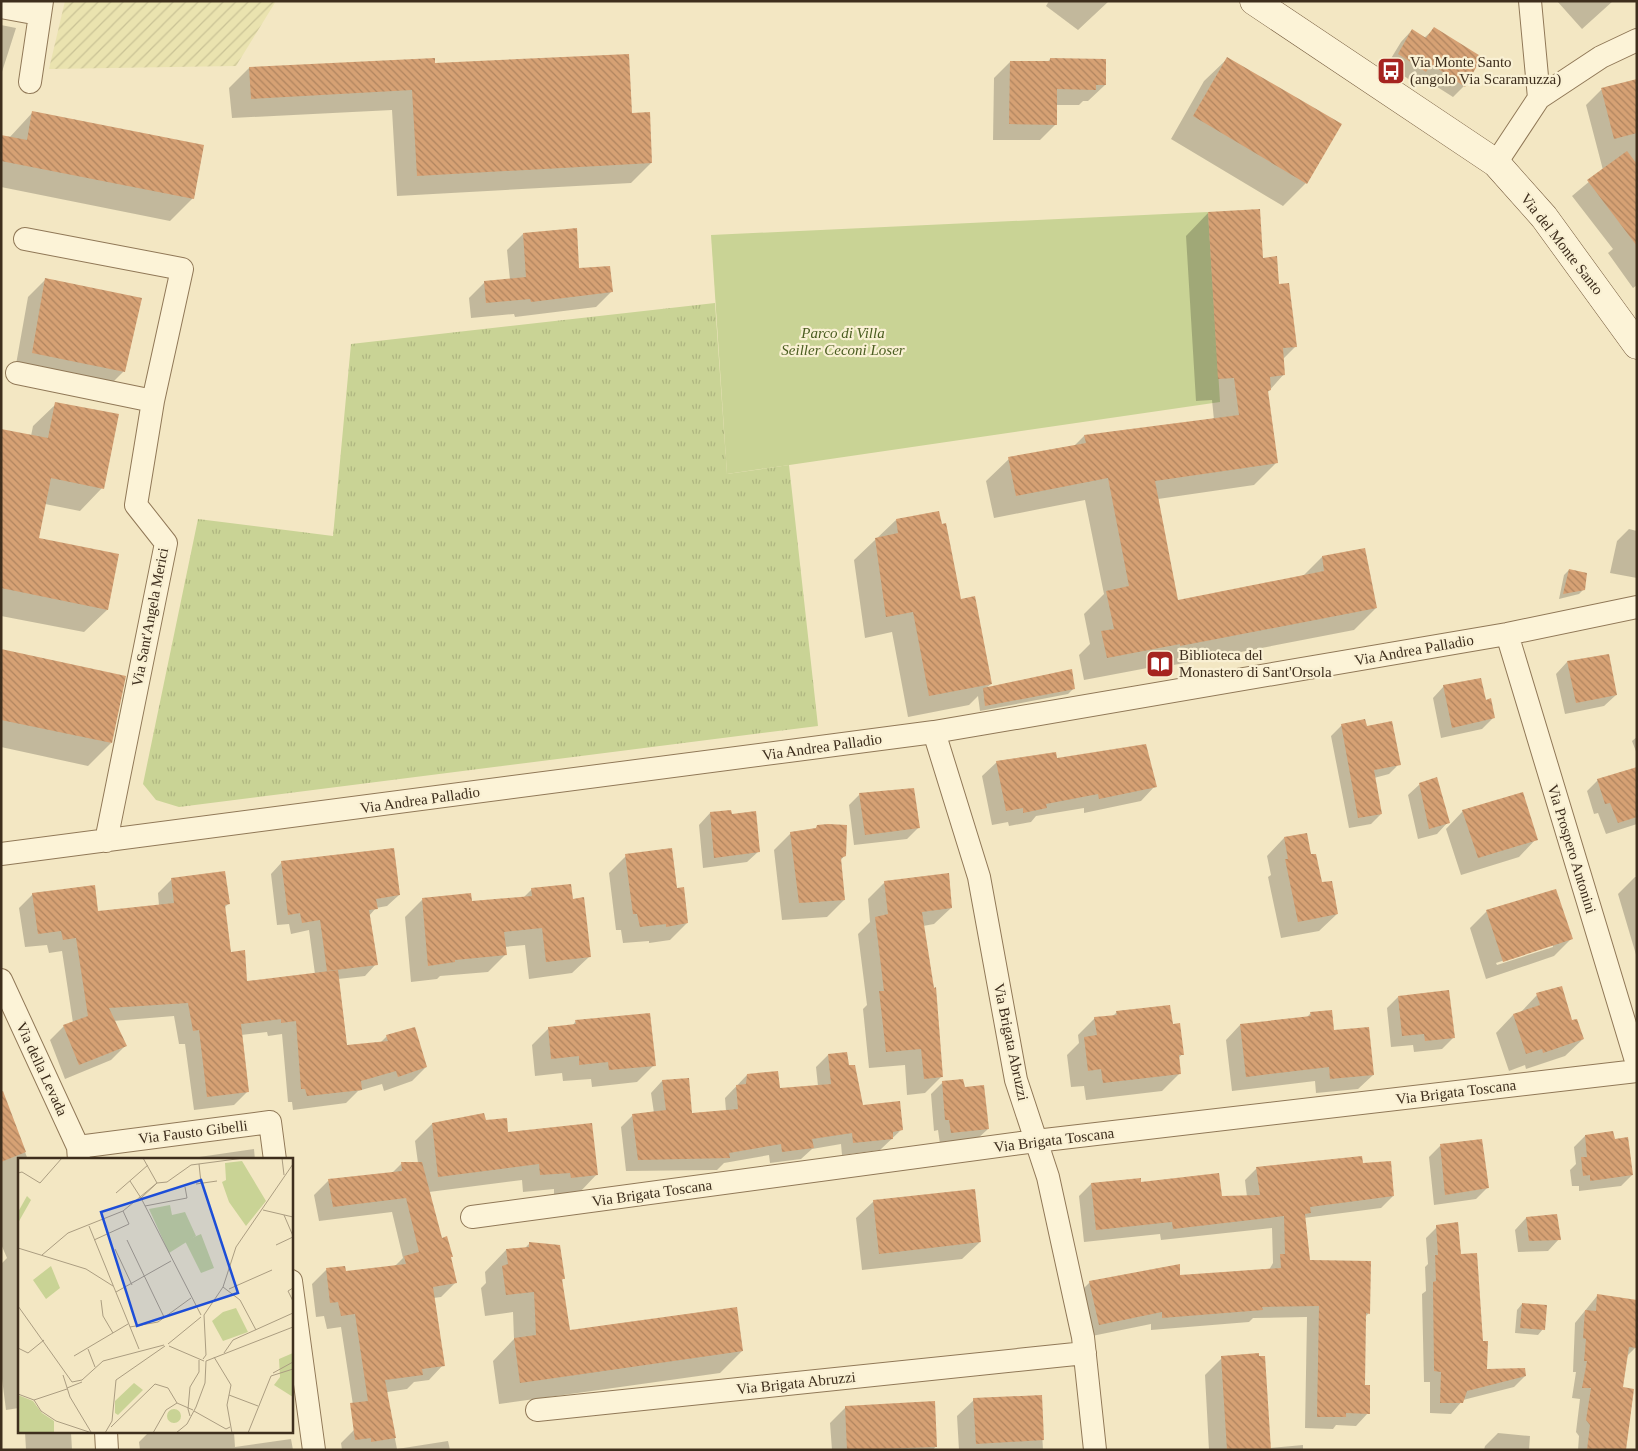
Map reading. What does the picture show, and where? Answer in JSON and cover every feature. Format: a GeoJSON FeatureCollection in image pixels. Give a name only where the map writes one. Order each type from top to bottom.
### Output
{"type":"FeatureCollection","features":[{"type":"Feature","properties":{"kind":"main road","name":"Via del Monte Santo"},"geometry":{"type":"LineString","coordinates":[[1254,1],[1496,163],[1544,217],[1637,345]]}},
{"type":"Feature","properties":{"kind":"street"},"geometry":{"type":"LineString","coordinates":[[1530,1],[1539,98]]}},
{"type":"Feature","properties":{"kind":"street"},"geometry":{"type":"LineString","coordinates":[[1,7],[41,8],[30,82]]}},
{"type":"Feature","properties":{"kind":"street"},"geometry":{"type":"LineString","coordinates":[[1496,163],[1539,98],[1602,57],[1637,40]]}},
{"type":"Feature","properties":{"kind":"street","name":"Via Sant'Angela Merici"},"geometry":{"type":"LineString","coordinates":[[25,239],[182,269],[152,401],[136,505],[166,543],[106,841]]}},
{"type":"Feature","properties":{"kind":"street"},"geometry":{"type":"LineString","coordinates":[[17,374],[152,401]]}},
{"type":"Feature","properties":{"kind":"street","name":"Via Andrea Palladio"},"geometry":{"type":"LineString","coordinates":[[1,854],[934,732],[1506,634],[1637,607]]}},
{"type":"Feature","properties":{"kind":"street","name":"Via Prospero Antonini"},"geometry":{"type":"LineString","coordinates":[[1506,634],[1637,1064]]}},
{"type":"Feature","properties":{"kind":"street","name":"Via Brigata Abruzzi"},"geometry":{"type":"LineString","coordinates":[[934,732],[979,877],[1016,1080],[1048,1177],[1083,1337],[1095,1450]]}},
{"type":"Feature","properties":{"kind":"street","name":"Via della Levada"},"geometry":{"type":"LineString","coordinates":[[1,980],[78,1153]]}},
{"type":"Feature","properties":{"kind":"street","name":"Via Brigata Toscana"},"geometry":{"type":"LineString","coordinates":[[472,1217],[1036,1141],[1637,1071]]}},
{"type":"Feature","properties":{"kind":"street","name":"Via Fausto Gibelli"},"geometry":{"type":"LineString","coordinates":[[78,1153],[270,1122],[275,1158]]}},
{"type":"Feature","properties":{"kind":"street"},"geometry":{"type":"LineString","coordinates":[[292,1288],[314,1450]]}},
{"type":"Feature","properties":{"kind":"street","name":"Via Brigata Abruzzi"},"geometry":{"type":"LineString","coordinates":[[537,1410],[1085,1353]]}},
{"type":"Feature","properties":{"kind":"street"},"geometry":{"type":"LineString","coordinates":[[106,1434],[107,1450]]}},
{"type":"Feature","properties":{"kind":"shaded area"},"geometry":{"type":"Polygon","coordinates":[[[65,1],[276,1],[236,66],[49,69],[65,1]]]}},
{"type":"Feature","properties":{"kind":"green space","name":"Parco di Villa Seiller Ceconi Loser"},"geometry":{"type":"Polygon","coordinates":[[[1208,212],[1220,402],[727,474],[711,235],[1208,212]]]}},
{"type":"Feature","properties":{"kind":"green space"},"geometry":{"type":"Polygon","coordinates":[[[715,303],[727,474],[789,465],[818,726],[179,807],[156,800],[143,784],[198,519],[333,536],[351,344],[715,303]]]}},
{"type":"Feature","properties":{"kind":"building"},"geometry":{"type":"Polygon","coordinates":[[[1434,27],[1482,57],[1465,87],[1431,64],[1426,72],[1398,54],[1412,29],[1426,38],[1434,27]]]}},
{"type":"Feature","properties":{"kind":"building"},"geometry":{"type":"Polygon","coordinates":[[[629,54],[632,113],[650,112],[652,163],[417,176],[412,90],[251,99],[249,67],[435,58],[435,63],[629,54]]]}},
{"type":"Feature","properties":{"kind":"building"},"geometry":{"type":"Polygon","coordinates":[[[1227,57],[1342,124],[1307,184],[1193,116],[1227,57]]]}},
{"type":"Feature","properties":{"kind":"building"},"geometry":{"type":"Polygon","coordinates":[[[1050,58],[1106,59],[1106,85],[1096,85],[1096,90],[1057,89],[1057,125],[1009,124],[1010,61],[1050,61],[1050,58]]]}},
{"type":"Feature","properties":{"kind":"building"},"geometry":{"type":"Polygon","coordinates":[[[1637,79],[1637,133],[1614,139],[1601,88],[1637,79]]]}},
{"type":"Feature","properties":{"kind":"building"},"geometry":{"type":"Polygon","coordinates":[[[32,111],[204,145],[194,199],[1,161],[1,135],[27,140],[32,111]]]}},
{"type":"Feature","properties":{"kind":"building"},"geometry":{"type":"Polygon","coordinates":[[[1627,151],[1637,164],[1637,246],[1587,180],[1627,151]]]}},
{"type":"Feature","properties":{"kind":"building"},"geometry":{"type":"Polygon","coordinates":[[[1260,209],[1263,258],[1277,256],[1279,284],[1289,283],[1297,347],[1283,348],[1285,375],[1270,377],[1271,390],[1268,391],[1278,463],[1155,481],[1178,600],[1324,571],[1322,556],[1365,548],[1377,608],[1107,658],[1101,631],[1114,629],[1106,591],[1129,586],[1108,478],[1016,496],[1008,457],[1086,443],[1084,435],[1239,415],[1234,378],[1218,379],[1208,212],[1260,209]]]}},
{"type":"Feature","properties":{"kind":"building"},"geometry":{"type":"Polygon","coordinates":[[[577,228],[579,268],[610,266],[613,292],[531,302],[530,299],[486,303],[484,281],[526,277],[523,233],[577,228]]]}},
{"type":"Feature","properties":{"kind":"building"},"geometry":{"type":"Polygon","coordinates":[[[45,278],[142,298],[125,372],[32,353],[45,278]]]}},
{"type":"Feature","properties":{"kind":"building"},"geometry":{"type":"Polygon","coordinates":[[[55,402],[119,414],[104,489],[51,478],[39,538],[119,554],[108,610],[1,588],[1,429],[48,438],[55,402]]]}},
{"type":"Feature","properties":{"kind":"building"},"geometry":{"type":"Polygon","coordinates":[[[939,511],[942,524],[946,523],[961,599],[975,596],[992,684],[929,696],[913,612],[886,617],[875,538],[898,533],[896,519],[939,511]]]}},
{"type":"Feature","properties":{"kind":"building"},"geometry":{"type":"Polygon","coordinates":[[[1569,569],[1587,573],[1585,590],[1563,594],[1569,569]]]}},
{"type":"Feature","properties":{"kind":"building"},"geometry":{"type":"Polygon","coordinates":[[[1,649],[126,676],[112,743],[1,720],[1,649]]]}},
{"type":"Feature","properties":{"kind":"building"},"geometry":{"type":"Polygon","coordinates":[[[1609,654],[1617,695],[1576,703],[1567,661],[1609,654]]]}},
{"type":"Feature","properties":{"kind":"building"},"geometry":{"type":"Polygon","coordinates":[[[1072,669],[1075,689],[985,706],[983,688],[1072,669]]]}},
{"type":"Feature","properties":{"kind":"building"},"geometry":{"type":"Polygon","coordinates":[[[1481,678],[1486,700],[1491,698],[1495,718],[1452,728],[1443,685],[1481,678]]]}},
{"type":"Feature","properties":{"kind":"building"},"geometry":{"type":"Polygon","coordinates":[[[1365,719],[1367,726],[1392,721],[1401,765],[1374,770],[1382,814],[1358,818],[1341,724],[1365,719]]]}},
{"type":"Feature","properties":{"kind":"building"},"geometry":{"type":"Polygon","coordinates":[[[1146,744],[1157,787],[1099,799],[1098,794],[1046,804],[1047,808],[1023,813],[1023,808],[1006,811],[996,761],[1056,752],[1057,758],[1146,744]]]}},
{"type":"Feature","properties":{"kind":"building"},"geometry":{"type":"Polygon","coordinates":[[[1637,767],[1637,817],[1618,823],[1610,803],[1605,804],[1597,779],[1637,767]]]}},
{"type":"Feature","properties":{"kind":"building"},"geometry":{"type":"Polygon","coordinates":[[[1437,777],[1450,823],[1429,829],[1419,783],[1437,777]]]}},
{"type":"Feature","properties":{"kind":"building"},"geometry":{"type":"Polygon","coordinates":[[[914,788],[920,828],[865,835],[859,793],[914,788]]]}},
{"type":"Feature","properties":{"kind":"building"},"geometry":{"type":"Polygon","coordinates":[[[1523,792],[1538,840],[1478,858],[1462,810],[1523,792]]]}},
{"type":"Feature","properties":{"kind":"building"},"geometry":{"type":"Polygon","coordinates":[[[731,810],[732,814],[756,811],[760,852],[714,858],[710,812],[731,810]]]}},
{"type":"Feature","properties":{"kind":"building"},"geometry":{"type":"Polygon","coordinates":[[[828,824],[847,825],[846,856],[841,858],[845,900],[799,903],[790,832],[828,824]]]}},
{"type":"Feature","properties":{"kind":"building"},"geometry":{"type":"Polygon","coordinates":[[[1307,833],[1311,854],[1316,854],[1322,882],[1332,881],[1338,914],[1298,922],[1285,859],[1288,859],[1284,837],[1307,833]]]}},
{"type":"Feature","properties":{"kind":"building"},"geometry":{"type":"Polygon","coordinates":[[[394,848],[400,895],[376,899],[378,909],[369,910],[378,965],[327,971],[320,920],[302,923],[300,913],[288,915],[281,861],[394,848]]]}},
{"type":"Feature","properties":{"kind":"building"},"geometry":{"type":"Polygon","coordinates":[[[672,848],[677,888],[684,887],[688,923],[666,927],[666,924],[640,927],[637,914],[633,914],[625,854],[672,848]]]}},
{"type":"Feature","properties":{"kind":"building"},"geometry":{"type":"Polygon","coordinates":[[[225,871],[230,904],[225,905],[231,952],[245,950],[247,981],[338,970],[347,1045],[388,1041],[386,1035],[415,1027],[427,1067],[398,1077],[396,1071],[361,1081],[362,1090],[307,1096],[305,1089],[301,1089],[296,1021],[281,1023],[281,1019],[241,1024],[249,1092],[207,1097],[199,1030],[193,1031],[188,1003],[109,1008],[127,1046],[79,1065],[63,1025],[88,1016],[76,938],[63,940],[61,931],[38,934],[32,893],[95,885],[98,911],[174,903],[171,878],[225,871]]]}},
{"type":"Feature","properties":{"kind":"building"},"geometry":{"type":"Polygon","coordinates":[[[949,873],[952,908],[922,912],[934,988],[936,987],[943,1077],[924,1079],[921,1049],[886,1052],[879,991],[884,991],[875,917],[888,914],[884,881],[949,873]]]}},
{"type":"Feature","properties":{"kind":"building"},"geometry":{"type":"Polygon","coordinates":[[[571,884],[573,899],[584,897],[591,957],[546,962],[542,928],[504,932],[507,955],[455,960],[455,962],[428,966],[422,898],[471,893],[472,901],[532,896],[531,888],[571,884]]]}},
{"type":"Feature","properties":{"kind":"building"},"geometry":{"type":"Polygon","coordinates":[[[1556,889],[1573,939],[1503,962],[1486,910],[1556,889]]]}},
{"type":"Feature","properties":{"kind":"building"},"geometry":{"type":"Polygon","coordinates":[[[1562,986],[1572,1020],[1577,1019],[1584,1039],[1543,1053],[1542,1049],[1526,1054],[1513,1014],[1540,1005],[1536,993],[1562,986]]]}},
{"type":"Feature","properties":{"kind":"building"},"geometry":{"type":"Polygon","coordinates":[[[1449,990],[1455,1038],[1425,1041],[1424,1034],[1402,1036],[1398,996],[1449,990]]]}},
{"type":"Feature","properties":{"kind":"building"},"geometry":{"type":"Polygon","coordinates":[[[1170,1005],[1173,1024],[1180,1023],[1184,1055],[1179,1055],[1181,1074],[1103,1083],[1101,1069],[1088,1071],[1084,1037],[1097,1035],[1094,1017],[1117,1015],[1116,1011],[1170,1005]]]}},
{"type":"Feature","properties":{"kind":"building"},"geometry":{"type":"Polygon","coordinates":[[[1332,1010],[1334,1030],[1369,1027],[1374,1075],[1330,1079],[1329,1067],[1246,1077],[1240,1024],[1311,1016],[1310,1012],[1332,1010]]]}},
{"type":"Feature","properties":{"kind":"building"},"geometry":{"type":"Polygon","coordinates":[[[650,1013],[656,1066],[609,1070],[608,1062],[579,1065],[579,1056],[551,1059],[548,1027],[576,1024],[575,1020],[650,1013]]]}},
{"type":"Feature","properties":{"kind":"building"},"geometry":{"type":"Polygon","coordinates":[[[847,1052],[849,1065],[855,1065],[863,1105],[900,1101],[903,1130],[893,1132],[893,1139],[853,1143],[852,1133],[812,1139],[814,1148],[782,1152],[781,1144],[729,1153],[730,1158],[638,1160],[632,1114],[666,1110],[662,1080],[689,1078],[692,1113],[738,1109],[736,1085],[746,1084],[747,1074],[778,1071],[780,1088],[831,1084],[828,1054],[847,1052]]]}},
{"type":"Feature","properties":{"kind":"building"},"geometry":{"type":"Polygon","coordinates":[[[963,1079],[965,1087],[984,1085],[989,1129],[951,1133],[949,1120],[945,1120],[942,1081],[963,1079]]]}},
{"type":"Feature","properties":{"kind":"building"},"geometry":{"type":"Polygon","coordinates":[[[3,1091],[26,1152],[1,1162],[1,1092],[3,1091]]]}},
{"type":"Feature","properties":{"kind":"building"},"geometry":{"type":"Polygon","coordinates":[[[484,1113],[486,1120],[507,1118],[508,1132],[592,1123],[598,1175],[571,1178],[570,1173],[540,1175],[539,1164],[438,1177],[432,1123],[484,1113]]]}},
{"type":"Feature","properties":{"kind":"building"},"geometry":{"type":"Polygon","coordinates":[[[1613,1131],[1615,1139],[1628,1137],[1633,1175],[1590,1181],[1590,1175],[1583,1176],[1581,1157],[1587,1157],[1585,1135],[1613,1131]]]}},
{"type":"Feature","properties":{"kind":"building"},"geometry":{"type":"Polygon","coordinates":[[[1482,1139],[1489,1188],[1445,1195],[1440,1144],[1482,1139]]]}},
{"type":"Feature","properties":{"kind":"building"},"geometry":{"type":"Polygon","coordinates":[[[1362,1156],[1363,1163],[1391,1161],[1394,1196],[1310,1207],[1311,1213],[1305,1214],[1310,1260],[1371,1261],[1370,1314],[1366,1313],[1365,1385],[1370,1385],[1370,1414],[1346,1413],[1346,1417],[1317,1417],[1319,1306],[1262,1307],[1263,1310],[1162,1318],[1162,1312],[1099,1325],[1089,1281],[1180,1264],[1180,1275],[1281,1268],[1280,1254],[1285,1254],[1284,1216],[1173,1229],[1172,1222],[1096,1230],[1091,1183],[1141,1178],[1141,1182],[1219,1173],[1222,1196],[1260,1195],[1256,1167],[1362,1156]]]}},
{"type":"Feature","properties":{"kind":"building"},"geometry":{"type":"Polygon","coordinates":[[[401,1162],[422,1162],[442,1238],[447,1236],[453,1257],[451,1257],[457,1283],[433,1287],[445,1366],[422,1369],[423,1375],[385,1380],[396,1438],[371,1442],[371,1438],[355,1440],[350,1403],[368,1401],[355,1314],[341,1316],[338,1302],[330,1303],[326,1268],[345,1266],[346,1271],[406,1264],[404,1256],[419,1252],[406,1198],[333,1207],[328,1179],[402,1171],[401,1162]]]}},
{"type":"Feature","properties":{"kind":"building"},"geometry":{"type":"Polygon","coordinates":[[[975,1189],[981,1242],[879,1254],[873,1200],[975,1189]]]}},
{"type":"Feature","properties":{"kind":"building"},"geometry":{"type":"Polygon","coordinates":[[[1557,1214],[1561,1240],[1529,1241],[1526,1217],[1557,1214]]]}},
{"type":"Feature","properties":{"kind":"building"},"geometry":{"type":"Polygon","coordinates":[[[1458,1222],[1461,1254],[1477,1253],[1483,1341],[1488,1341],[1487,1369],[1525,1368],[1526,1376],[1467,1391],[1463,1403],[1440,1403],[1441,1372],[1434,1371],[1433,1282],[1436,1281],[1435,1255],[1438,1255],[1436,1225],[1458,1222]]]}},
{"type":"Feature","properties":{"kind":"building"},"geometry":{"type":"Polygon","coordinates":[[[529,1242],[560,1245],[565,1279],[562,1279],[570,1330],[737,1307],[743,1351],[520,1383],[514,1338],[536,1335],[534,1292],[506,1295],[502,1266],[508,1264],[506,1249],[529,1247],[529,1242]]]}},
{"type":"Feature","properties":{"kind":"building"},"geometry":{"type":"Polygon","coordinates":[[[1597,1294],[1637,1300],[1637,1348],[1629,1347],[1623,1387],[1634,1389],[1626,1450],[1587,1450],[1590,1425],[1586,1420],[1591,1388],[1582,1388],[1587,1361],[1584,1361],[1586,1339],[1583,1338],[1585,1310],[1596,1311],[1597,1294]]]}},
{"type":"Feature","properties":{"kind":"building"},"geometry":{"type":"Polygon","coordinates":[[[1522,1303],[1547,1305],[1545,1330],[1520,1328],[1522,1303]]]}},
{"type":"Feature","properties":{"kind":"building"},"geometry":{"type":"Polygon","coordinates":[[[1259,1353],[1259,1356],[1265,1356],[1271,1450],[1227,1450],[1221,1356],[1259,1353]]]}},
{"type":"Feature","properties":{"kind":"building"},"geometry":{"type":"Polygon","coordinates":[[[1042,1395],[1044,1440],[976,1444],[973,1398],[1042,1395]]]}},
{"type":"Feature","properties":{"kind":"building"},"geometry":{"type":"Polygon","coordinates":[[[935,1401],[937,1447],[847,1450],[845,1406],[935,1401]]]}},
{"type":"Feature","properties":{"kind":"place","name":"Via Monte Santo (angolo Via Scaramuzza)"},"geometry":{"type":"Point","coordinates":[1391,71]}},
{"type":"Feature","properties":{"kind":"place","name":"Biblioteca del Monastero di Sant'Orsola"},"geometry":{"type":"Point","coordinates":[1160,664]}}]}
